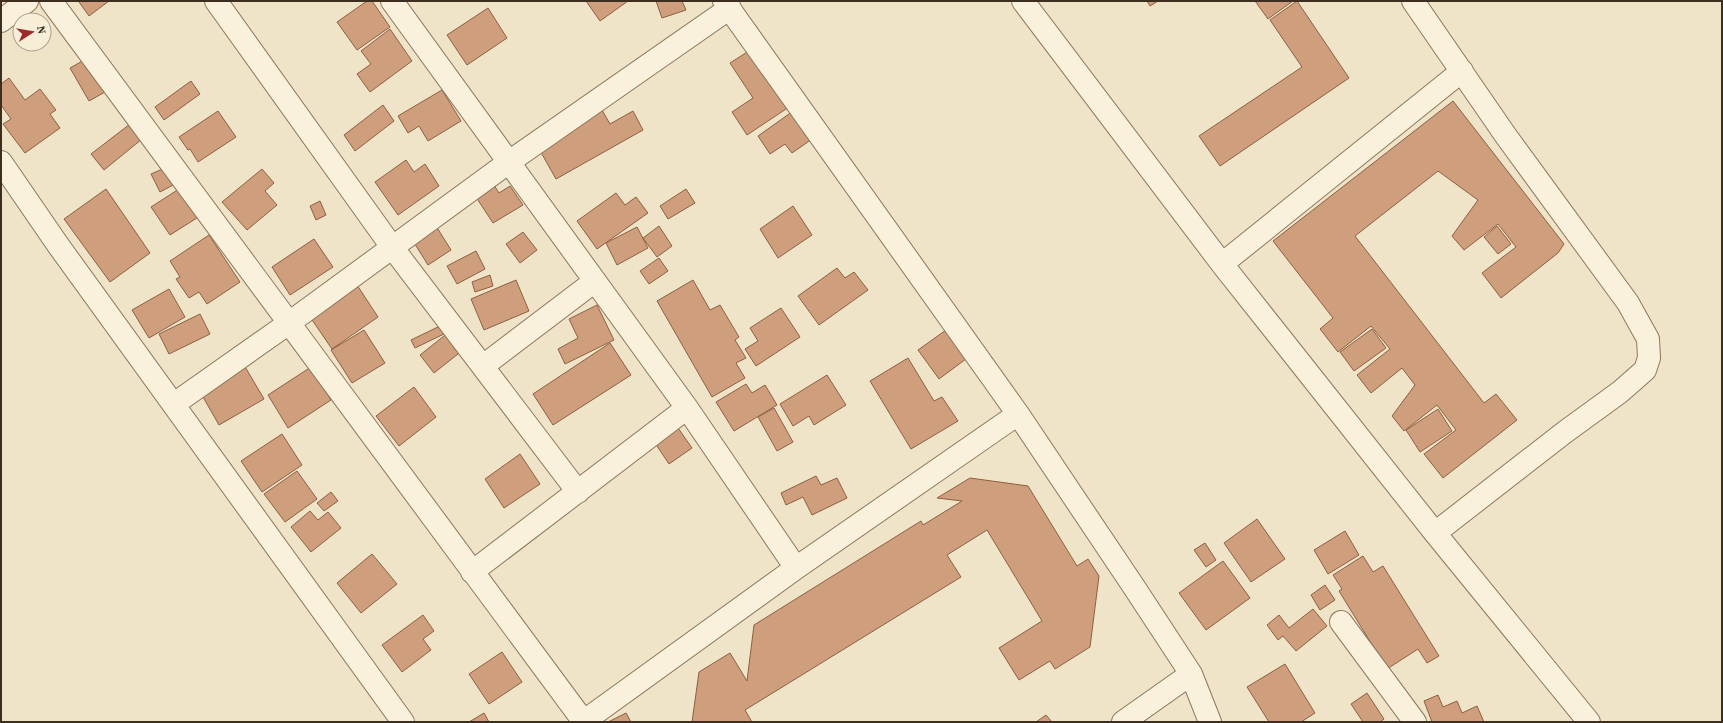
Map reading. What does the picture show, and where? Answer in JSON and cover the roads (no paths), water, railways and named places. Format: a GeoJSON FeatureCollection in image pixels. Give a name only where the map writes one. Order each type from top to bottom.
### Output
{"type":"FeatureCollection","features":[{"type":"Feature","properties":{"kind":"street"},"geometry":{"type":"LineString","coordinates":[[1,21],[27,1]]}},
{"type":"Feature","properties":{"kind":"street"},"geometry":{"type":"LineString","coordinates":[[50,1],[583,722],[796,568],[1018,414]]}},
{"type":"Feature","properties":{"kind":"street"},"geometry":{"type":"LineString","coordinates":[[216,1],[392,247],[578,492]]}},
{"type":"Feature","properties":{"kind":"street"},"geometry":{"type":"LineString","coordinates":[[392,1],[687,408],[796,568]]}},
{"type":"Feature","properties":{"kind":"street"},"geometry":{"type":"LineString","coordinates":[[1024,1],[1222,264],[1435,533],[1589,722]]}},
{"type":"Feature","properties":{"kind":"street"},"geometry":{"type":"LineString","coordinates":[[1412,1],[1506,136],[1628,303],[1648,339],[1649,358],[1645,370],[1620,392],[1565,432],[1435,533]]}},
{"type":"Feature","properties":{"kind":"street"},"geometry":{"type":"LineString","coordinates":[[174,404],[289,323],[727,5],[1018,414],[1191,674],[1210,722]]}},
{"type":"Feature","properties":{"kind":"street"},"geometry":{"type":"LineString","coordinates":[[1222,264],[1462,71]]}},
{"type":"Feature","properties":{"kind":"street"},"geometry":{"type":"LineString","coordinates":[[1,162],[58,245],[403,722]]}},
{"type":"Feature","properties":{"kind":"street"},"geometry":{"type":"LineString","coordinates":[[483,366],[595,281]]}},
{"type":"Feature","properties":{"kind":"street"},"geometry":{"type":"LineString","coordinates":[[472,572],[687,408]]}},
{"type":"Feature","properties":{"kind":"street"},"geometry":{"type":"LineString","coordinates":[[1341,622],[1415,722]]}},
{"type":"Feature","properties":{"kind":"street"},"geometry":{"type":"LineString","coordinates":[[1123,722],[1191,674]]}}]}
